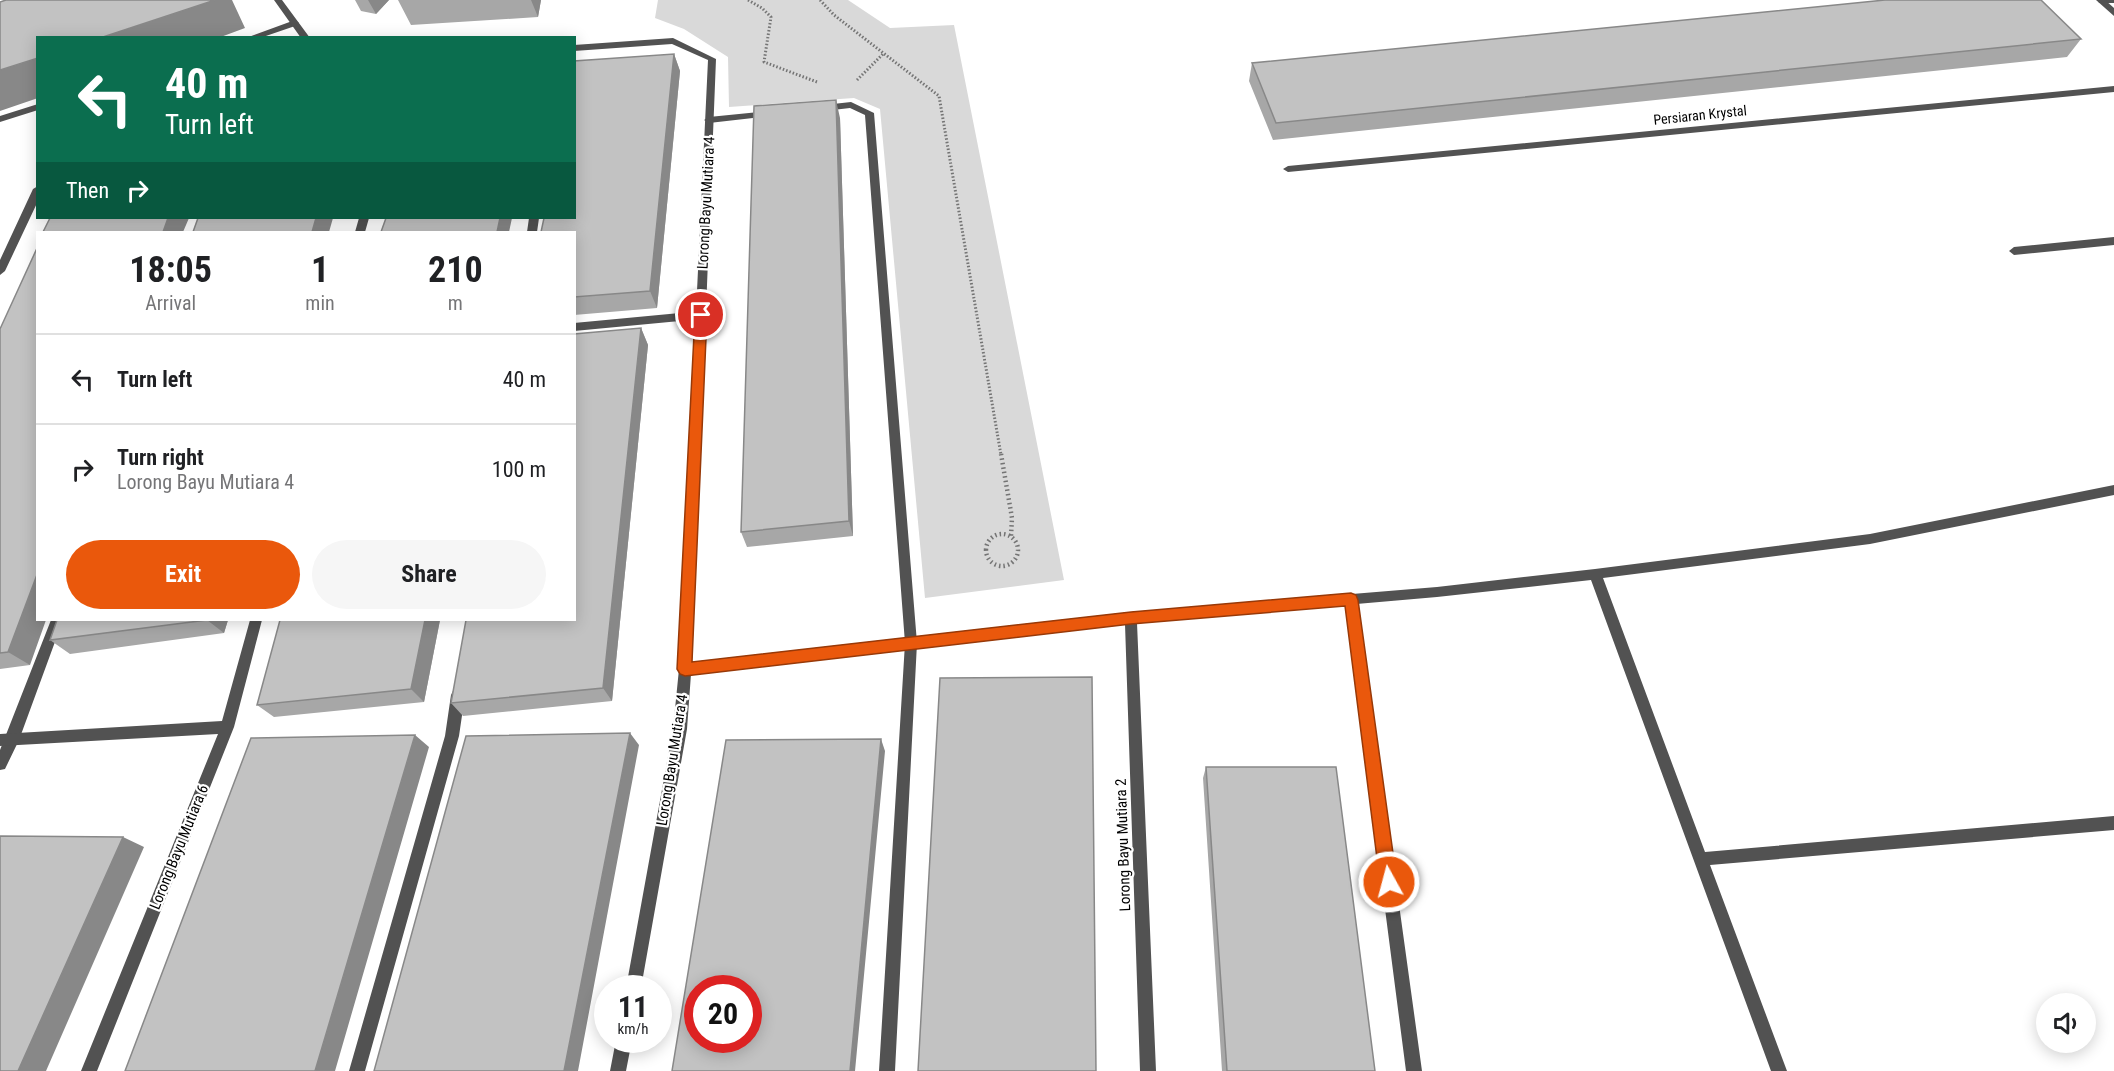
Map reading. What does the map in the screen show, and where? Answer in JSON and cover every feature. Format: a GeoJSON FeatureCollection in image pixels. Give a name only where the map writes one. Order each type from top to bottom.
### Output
{"type":"FeatureCollection","features":[{"type":"Feature","properties":{"kind":"street"},"geometry":{"type":"LineString","coordinates":[[278,0],[305,36]]}},
{"type":"Feature","properties":{"kind":"street"},"geometry":{"type":"LineString","coordinates":[[2101,1],[2114,0]]}},
{"type":"Feature","properties":{"kind":"street"},"geometry":{"type":"LineString","coordinates":[[2101,1],[2114,13]]}},
{"type":"Feature","properties":{"kind":"street"},"geometry":{"type":"LineString","coordinates":[[256,36],[296,23]]}},
{"type":"Feature","properties":{"kind":"street","name":"Lorong Bayu Mutiara 4"},"geometry":{"type":"LineString","coordinates":[[576,48],[673,41],[712,59],[685,669],[680,729],[635,975]]}},
{"type":"Feature","properties":{"kind":"street","name":"Persiaran Krystal"},"geometry":{"type":"LineString","coordinates":[[1288,169],[2114,89]]}},
{"type":"Feature","properties":{"kind":"street"},"geometry":{"type":"LineString","coordinates":[[816,109],[851,105],[870,113],[911,643],[887,1071]]}},
{"type":"Feature","properties":{"kind":"street"},"geometry":{"type":"LineString","coordinates":[[0,119],[36,108]]}},
{"type":"Feature","properties":{"kind":"street"},"geometry":{"type":"LineString","coordinates":[[709,120],[780,113]]}},
{"type":"Feature","properties":{"kind":"street"},"geometry":{"type":"LineString","coordinates":[[0,271],[36,193]]}},
{"type":"Feature","properties":{"kind":"street"},"geometry":{"type":"LineString","coordinates":[[2013,251],[2114,241]]}},
{"type":"Feature","properties":{"kind":"street"},"geometry":{"type":"LineString","coordinates":[[576,327],[701,315]]}},
{"type":"Feature","properties":{"kind":"street"},"geometry":{"type":"LineString","coordinates":[[685,669],[1131,618],[1351,600],[1595,574],[1870,539],[2114,489]]}},
{"type":"Feature","properties":{"kind":"street"},"geometry":{"type":"LineString","coordinates":[[1595,574],[1779,1071]]}},
{"type":"Feature","properties":{"kind":"street"},"geometry":{"type":"LineString","coordinates":[[1351,600],[1414,1071]]}},
{"type":"Feature","properties":{"kind":"street","name":"Lorong Bayu Mutiara 2"},"geometry":{"type":"LineString","coordinates":[[1131,618],[1148,1071]]}},
{"type":"Feature","properties":{"kind":"street"},"geometry":{"type":"LineString","coordinates":[[0,764],[6,740],[57,621]]}},
{"type":"Feature","properties":{"kind":"street","name":"Lorong Bayu Mutiara 6"},"geometry":{"type":"LineString","coordinates":[[89,1071],[227,727],[256,621]]}},
{"type":"Feature","properties":{"kind":"street"},"geometry":{"type":"LineString","coordinates":[[357,1071],[452,736],[461,678]]}},
{"type":"Feature","properties":{"kind":"street"},"geometry":{"type":"LineString","coordinates":[[6,740],[227,727]]}},
{"type":"Feature","properties":{"kind":"street"},"geometry":{"type":"LineString","coordinates":[[1702,859],[2114,823]]}},
{"type":"Feature","properties":{"kind":"street"},"geometry":{"type":"LineString","coordinates":[[618,1071],[621,1053]]}},
{"type":"Feature","properties":{"kind":"path"},"geometry":{"type":"LineString","coordinates":[[748,0],[762,8],[771,17],[764,62],[827,86]]}},
{"type":"Feature","properties":{"kind":"path"},"geometry":{"type":"LineString","coordinates":[[820,0],[834,15],[939,96],[1012,518],[1011,536],[1020,548],[1013,562],[996,564],[987,558],[985,548],[990,539],[999,535],[1011,536]]}},
{"type":"Feature","properties":{"kind":"path"},"geometry":{"type":"LineString","coordinates":[[853,84],[884,53]]}},
{"type":"Feature","properties":{"kind":"shaded area"},"geometry":{"type":"Polygon","coordinates":[[[658,0],[848,0],[890,28],[954,25],[1064,580],[925,598],[880,109],[854,98],[729,107],[728,57],[684,29],[655,18],[658,0]]]}},
{"type":"Feature","properties":{"kind":"building"},"geometry":{"type":"Polygon","coordinates":[[[6,0],[215,0],[106,36],[36,36],[36,59],[0,70],[0,2],[6,0]]]}},
{"type":"Feature","properties":{"kind":"building"},"geometry":{"type":"Polygon","coordinates":[[[1885,0],[2041,0],[2081,39],[1276,123],[1252,63],[1885,0]]]}},
{"type":"Feature","properties":{"kind":"building"},"geometry":{"type":"Polygon","coordinates":[[[674,54],[650,291],[576,297],[576,231],[541,231],[544,219],[576,219],[576,61],[674,54]]]}},
{"type":"Feature","properties":{"kind":"building"},"geometry":{"type":"Polygon","coordinates":[[[836,100],[849,521],[741,532],[754,106],[836,100]]]}},
{"type":"Feature","properties":{"kind":"building"},"geometry":{"type":"Polygon","coordinates":[[[50,219],[168,219],[163,231],[44,231],[50,219]]]}},
{"type":"Feature","properties":{"kind":"building"},"geometry":{"type":"Polygon","coordinates":[[[198,219],[316,219],[312,231],[193,231],[198,219]]]}},
{"type":"Feature","properties":{"kind":"building"},"geometry":{"type":"Polygon","coordinates":[[[386,219],[500,219],[497,231],[381,231],[386,219]]]}},
{"type":"Feature","properties":{"kind":"building"},"geometry":{"type":"Polygon","coordinates":[[[36,250],[36,577],[8,652],[0,653],[0,329],[36,250]]]}},
{"type":"Feature","properties":{"kind":"building"},"geometry":{"type":"Polygon","coordinates":[[[641,328],[603,688],[451,703],[466,621],[576,621],[576,334],[641,328]]]}},
{"type":"Feature","properties":{"kind":"building"},"geometry":{"type":"Polygon","coordinates":[[[57,621],[199,621],[50,640],[57,621]]]}},
{"type":"Feature","properties":{"kind":"building"},"geometry":{"type":"Polygon","coordinates":[[[280,621],[425,621],[411,689],[257,705],[280,621]]]}},
{"type":"Feature","properties":{"kind":"building"},"geometry":{"type":"Polygon","coordinates":[[[1092,677],[1096,1071],[918,1071],[940,678],[1092,677]]]}},
{"type":"Feature","properties":{"kind":"building"},"geometry":{"type":"Polygon","coordinates":[[[630,733],[564,1071],[374,1071],[466,736],[630,733]]]}},
{"type":"Feature","properties":{"kind":"building"},"geometry":{"type":"Polygon","coordinates":[[[415,735],[315,1071],[125,1071],[251,738],[415,735]]]}},
{"type":"Feature","properties":{"kind":"building"},"geometry":{"type":"Polygon","coordinates":[[[881,739],[850,1071],[672,1071],[684,997],[684,1053],[762,1053],[762,975],[688,975],[726,740],[881,739]]]}},
{"type":"Feature","properties":{"kind":"building"},"geometry":{"type":"Polygon","coordinates":[[[1206,767],[1336,767],[1375,1071],[1227,1071],[1206,767]]]}},
{"type":"Feature","properties":{"kind":"building"},"geometry":{"type":"Polygon","coordinates":[[[0,836],[123,837],[18,1071],[0,1071],[0,836]]]}},
{"type":"Feature","properties":{"kind":"route"},"geometry":{"type":"LineString","coordinates":[[701,315],[685,669],[1131,618],[1351,600],[1389,882]]}}]}
